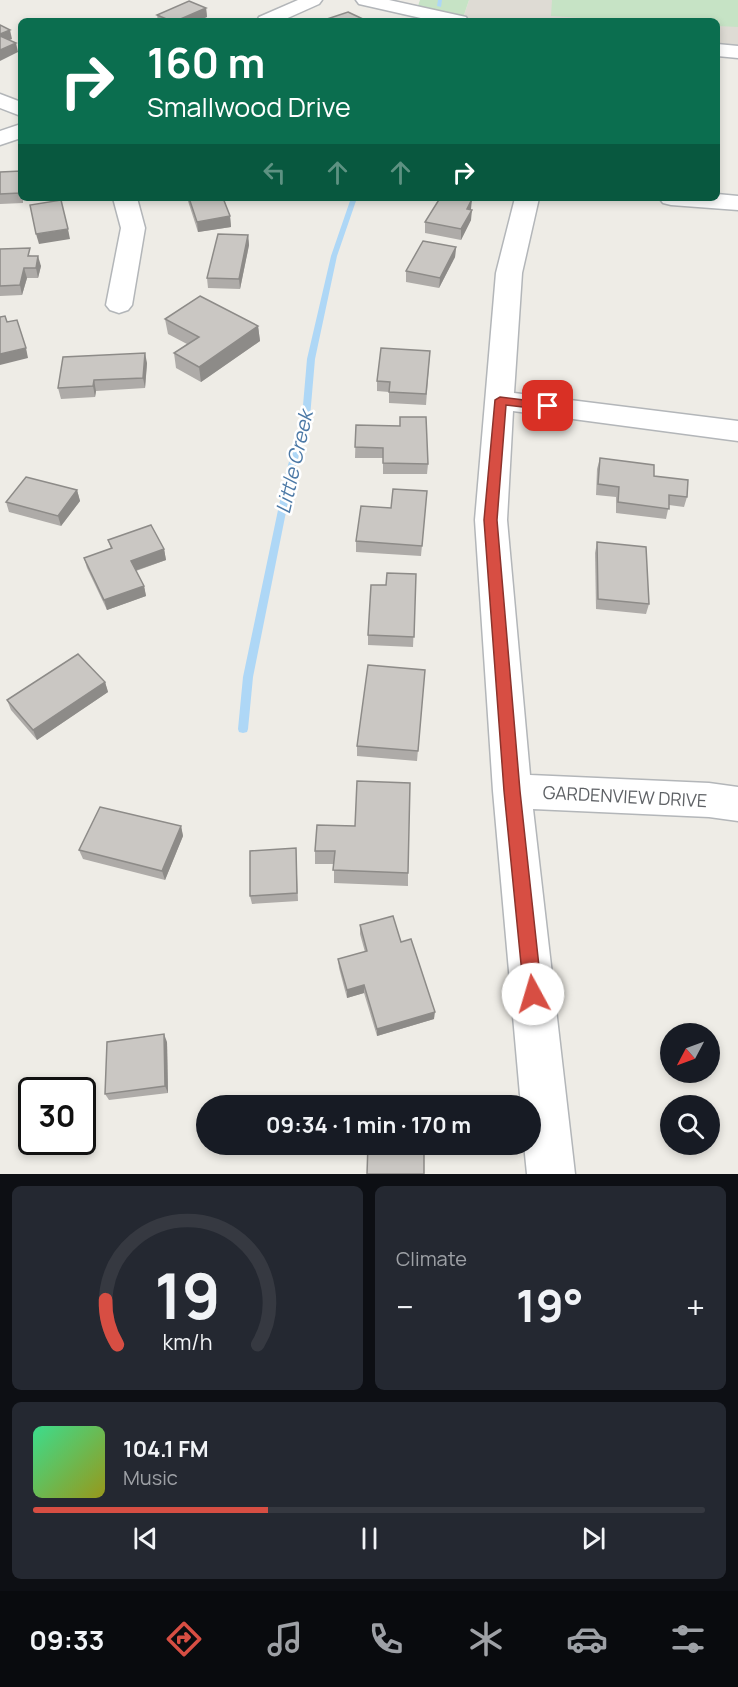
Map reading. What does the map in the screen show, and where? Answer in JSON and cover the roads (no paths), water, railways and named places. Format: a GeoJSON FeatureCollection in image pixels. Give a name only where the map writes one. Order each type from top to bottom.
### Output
{"type":"FeatureCollection","features":[{"type":"Feature","properties":{"kind":"street"},"geometry":{"type":"LineString","coordinates":[[273,18],[313,0]]}},
{"type":"Feature","properties":{"kind":"street"},"geometry":{"type":"LineString","coordinates":[[365,0],[446,18]]}},
{"type":"Feature","properties":{"kind":"street"},"geometry":{"type":"LineString","coordinates":[[720,50],[738,52]]}},
{"type":"Feature","properties":{"kind":"street"},"geometry":{"type":"LineString","coordinates":[[0,100],[18,109]]}},
{"type":"Feature","properties":{"kind":"street"},"geometry":{"type":"LineString","coordinates":[[0,139],[18,131]]}},
{"type":"Feature","properties":{"kind":"street"},"geometry":{"type":"LineString","coordinates":[[119,304],[133,228],[127,201]]}},
{"type":"Feature","properties":{"kind":"street"},"geometry":{"type":"LineString","coordinates":[[525,201],[509,273],[491,520],[512,791],[551,1174]]}},
{"type":"Feature","properties":{"kind":"street"},"geometry":{"type":"LineString","coordinates":[[711,201],[738,203]]}},
{"type":"Feature","properties":{"kind":"street"},"geometry":{"type":"LineString","coordinates":[[500,400],[738,431]]}},
{"type":"Feature","properties":{"kind":"street","name":"GARDENVIEW DRIVE"},"geometry":{"type":"LineString","coordinates":[[512,791],[709,800],[738,804]]}},
{"type":"Feature","properties":{"kind":"waterway","name":"Little Creek"},"geometry":{"type":"LineString","coordinates":[[439,6],[440,0]]}},
{"type":"Feature","properties":{"kind":"waterway","name":"Little Creek"},"geometry":{"type":"LineString","coordinates":[[243,729],[248,677],[290,472],[306,417],[311,359],[334,256],[353,201]]}}]}
